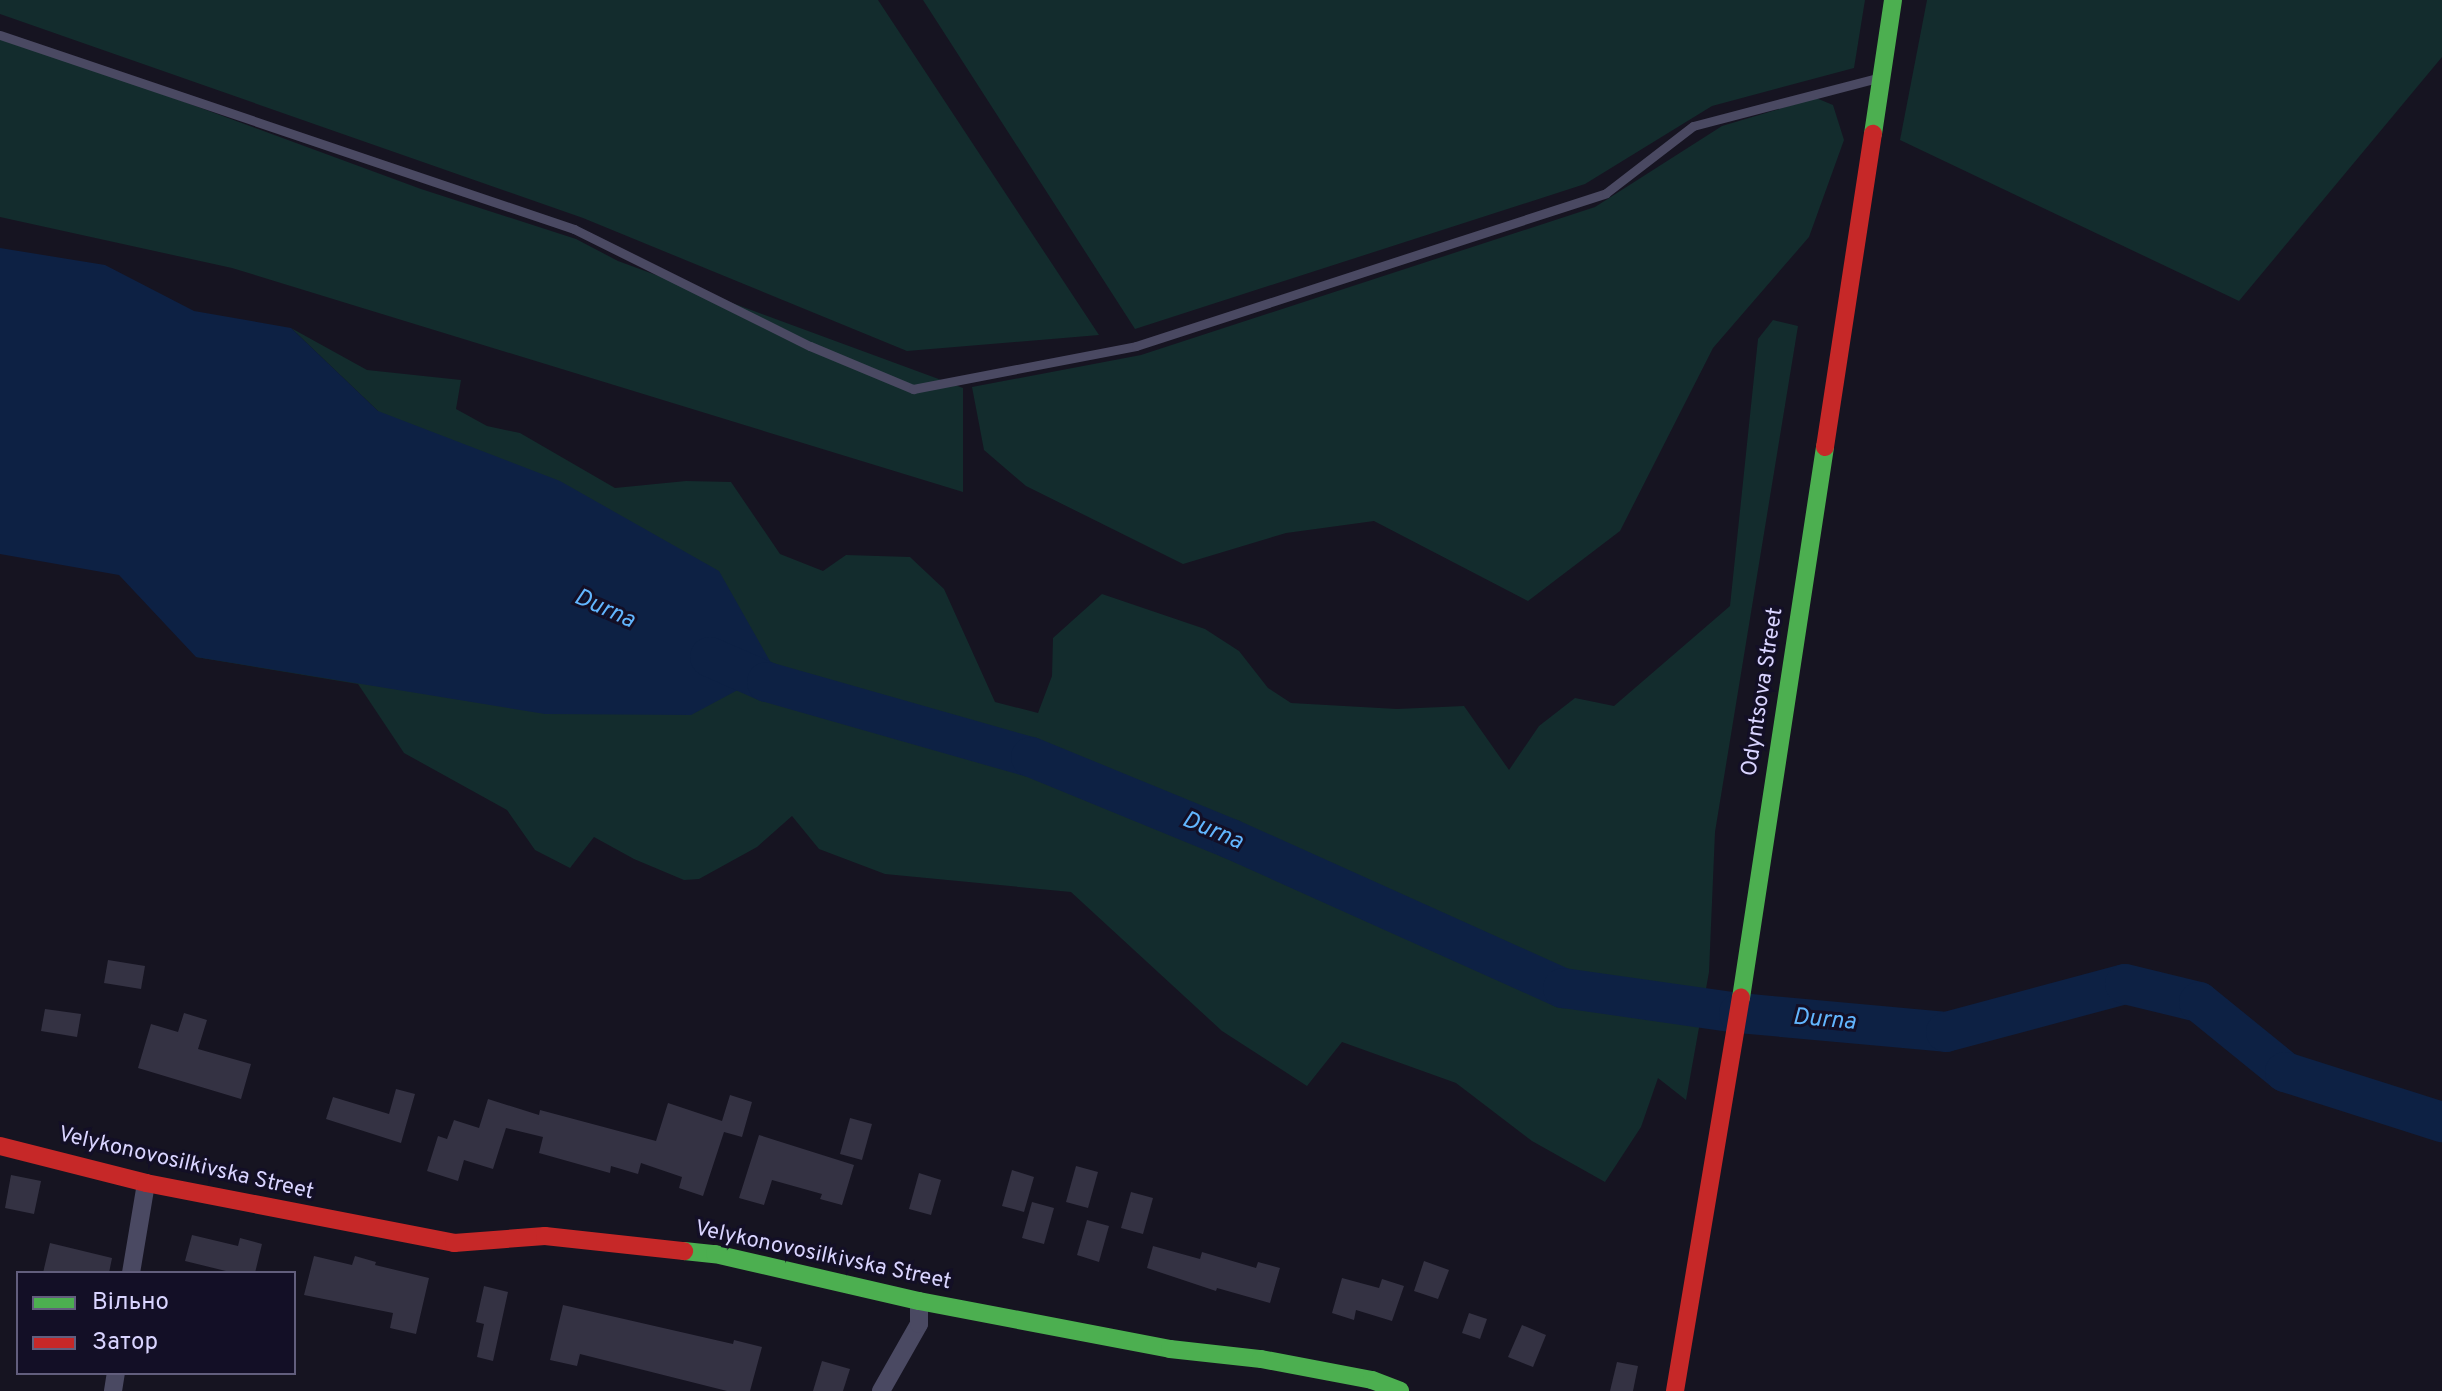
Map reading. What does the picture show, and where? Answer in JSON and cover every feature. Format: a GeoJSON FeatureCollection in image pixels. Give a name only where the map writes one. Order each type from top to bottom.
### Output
{"type":"FeatureCollection","features":[{"type":"Feature","properties":{"kind":"street","name":"Odyntsova Street"},"geometry":{"type":"LineString","coordinates":[[1675,1391],[1739,1013],[1893,0]]}},
{"type":"Feature","properties":{"kind":"street","name":"Velykonovosilkivska Street"},"geometry":{"type":"LineString","coordinates":[[0,1146],[146,1183],[454,1243],[545,1236],[715,1254],[919,1301],[1170,1349],[1261,1359],[1372,1380],[1400,1391]]}},
{"type":"Feature","properties":{"kind":"street"},"geometry":{"type":"LineString","coordinates":[[131,1271],[146,1183]]}},
{"type":"Feature","properties":{"kind":"street"},"geometry":{"type":"LineString","coordinates":[[881,1391],[919,1324],[919,1301]]}},
{"type":"Feature","properties":{"kind":"lane"},"geometry":{"type":"LineString","coordinates":[[0,35],[574,229],[810,346],[913,389],[1136,346],[1606,193],[1693,126],[1880,77]]}},
{"type":"Feature","properties":{"kind":"green space"},"geometry":{"type":"Polygon","coordinates":[[[0,0],[878,0],[1099,335],[907,351],[583,218],[0,14],[0,0]]]}},
{"type":"Feature","properties":{"kind":"green space"},"geometry":{"type":"Polygon","coordinates":[[[923,0],[1865,0],[1854,68],[1712,106],[1585,184],[1135,329],[923,0]]]}},
{"type":"Feature","properties":{"kind":"green space"},"geometry":{"type":"Polygon","coordinates":[[[1927,0],[2442,0],[2442,57],[2239,301],[1900,140],[1927,0]]]}},
{"type":"Feature","properties":{"kind":"green space"},"geometry":{"type":"Polygon","coordinates":[[[0,34],[421,189],[576,239],[618,261],[963,388],[963,492],[232,268],[0,217],[0,34]]]}},
{"type":"Feature","properties":{"kind":"green space"},"geometry":{"type":"Polygon","coordinates":[[[1816,98],[1833,105],[1844,140],[1809,237],[1713,348],[1620,531],[1528,601],[1374,521],[1286,533],[1183,564],[1026,486],[984,450],[972,387],[1141,355],[1595,207],[1722,126],[1816,98]]]}},
{"type":"Feature","properties":{"kind":"green space"},"geometry":{"type":"Polygon","coordinates":[[[1773,320],[1798,326],[1715,832],[1709,972],[1686,1100],[1658,1078],[1641,1127],[1605,1182],[1532,1141],[1456,1083],[1342,1042],[1307,1086],[1222,1031],[1071,892],[885,874],[819,849],[792,816],[757,847],[699,879],[684,880],[634,859],[594,837],[570,868],[535,850],[507,810],[404,753],[358,684],[196,657],[378,411],[291,328],[367,370],[461,380],[456,409],[487,426],[520,433],[615,488],[686,481],[731,482],[780,554],[823,571],[846,555],[910,557],[944,589],[995,702],[1038,713],[1052,676],[1053,638],[1102,594],[1205,629],[1239,651],[1268,688],[1291,703],[1397,709],[1464,706],[1509,770],[1539,726],[1575,698],[1614,706],[1730,606],[1758,339],[1773,320]]]}},
{"type":"Feature","properties":{"kind":"water"},"geometry":{"type":"Polygon","coordinates":[[[0,248],[105,265],[194,311],[291,328],[378,411],[560,481],[719,571],[775,670],[691,715],[545,714],[196,657],[119,575],[0,554],[0,248]]]}},
{"type":"Feature","properties":{"kind":"building"},"geometry":{"type":"Polygon","coordinates":[[[108,960],[145,966],[141,989],[104,983],[108,960]]]}},
{"type":"Feature","properties":{"kind":"building"},"geometry":{"type":"Polygon","coordinates":[[[45,1009],[81,1014],[77,1037],[41,1031],[45,1009]]]}},
{"type":"Feature","properties":{"kind":"building"},"geometry":{"type":"Polygon","coordinates":[[[184,1013],[207,1020],[198,1049],[251,1064],[241,1099],[138,1068],[151,1024],[178,1032],[184,1013]]]}},
{"type":"Feature","properties":{"kind":"building"},"geometry":{"type":"Polygon","coordinates":[[[396,1089],[415,1094],[401,1143],[326,1119],[333,1097],[389,1114],[396,1089]]]}},
{"type":"Feature","properties":{"kind":"building"},"geometry":{"type":"Polygon","coordinates":[[[730,1095],[752,1102],[742,1137],[724,1132],[703,1196],[679,1188],[682,1177],[641,1163],[638,1174],[611,1166],[610,1173],[539,1153],[543,1137],[506,1128],[493,1169],[464,1160],[458,1181],[427,1171],[438,1136],[447,1139],[454,1120],[479,1128],[488,1099],[539,1115],[540,1110],[656,1141],[668,1103],[722,1121],[730,1095]]]}},
{"type":"Feature","properties":{"kind":"building"},"geometry":{"type":"Polygon","coordinates":[[[850,1118],[872,1124],[862,1160],[840,1154],[850,1118]]]}},
{"type":"Feature","properties":{"kind":"building"},"geometry":{"type":"Polygon","coordinates":[[[759,1135],[854,1165],[842,1205],[820,1199],[822,1194],[772,1180],[764,1205],[739,1198],[759,1135]]]}},
{"type":"Feature","properties":{"kind":"building"},"geometry":{"type":"Polygon","coordinates":[[[1076,1166],[1098,1172],[1088,1208],[1066,1202],[1076,1166]]]}},
{"type":"Feature","properties":{"kind":"building"},"geometry":{"type":"Polygon","coordinates":[[[1012,1170],[1034,1177],[1024,1212],[1002,1206],[1012,1170]]]}},
{"type":"Feature","properties":{"kind":"building"},"geometry":{"type":"Polygon","coordinates":[[[919,1173],[941,1180],[931,1215],[909,1209],[919,1173]]]}},
{"type":"Feature","properties":{"kind":"building"},"geometry":{"type":"Polygon","coordinates":[[[11,1175],[41,1181],[34,1214],[5,1208],[11,1175]]]}},
{"type":"Feature","properties":{"kind":"building"},"geometry":{"type":"Polygon","coordinates":[[[1131,1192],[1153,1198],[1143,1234],[1121,1228],[1131,1192]]]}},
{"type":"Feature","properties":{"kind":"building"},"geometry":{"type":"Polygon","coordinates":[[[1032,1202],[1054,1208],[1044,1244],[1022,1238],[1032,1202]]]}},
{"type":"Feature","properties":{"kind":"building"},"geometry":{"type":"Polygon","coordinates":[[[1087,1220],[1109,1226],[1099,1262],[1077,1255],[1087,1220]]]}},
{"type":"Feature","properties":{"kind":"building"},"geometry":{"type":"Polygon","coordinates":[[[192,1235],[238,1246],[240,1238],[262,1244],[255,1271],[226,1271],[185,1261],[192,1235]]]}},
{"type":"Feature","properties":{"kind":"building"},"geometry":{"type":"Polygon","coordinates":[[[50,1243],[112,1258],[109,1271],[43,1271],[50,1243]]]}},
{"type":"Feature","properties":{"kind":"building"},"geometry":{"type":"Polygon","coordinates":[[[1153,1246],[1200,1259],[1202,1252],[1256,1268],[1258,1262],[1280,1268],[1270,1303],[1217,1288],[1216,1291],[1147,1268],[1153,1246]]]}},
{"type":"Feature","properties":{"kind":"building"},"geometry":{"type":"Polygon","coordinates":[[[314,1256],[352,1265],[355,1256],[376,1262],[375,1265],[429,1278],[416,1334],[390,1328],[393,1313],[304,1295],[314,1256]]]}},
{"type":"Feature","properties":{"kind":"building"},"geometry":{"type":"Polygon","coordinates":[[[1424,1261],[1449,1270],[1438,1299],[1414,1291],[1424,1261]]]}},
{"type":"Feature","properties":{"kind":"building"},"geometry":{"type":"Polygon","coordinates":[[[1342,1278],[1379,1288],[1382,1279],[1404,1286],[1392,1321],[1356,1310],[1354,1320],[1332,1313],[1342,1278]]]}},
{"type":"Feature","properties":{"kind":"building"},"geometry":{"type":"Polygon","coordinates":[[[484,1286],[508,1292],[493,1361],[477,1357],[484,1324],[476,1322],[484,1286]]]}},
{"type":"Feature","properties":{"kind":"building"},"geometry":{"type":"Polygon","coordinates":[[[563,1305],[733,1344],[734,1340],[762,1347],[750,1391],[727,1391],[580,1354],[577,1366],[550,1360],[563,1305]]]}},
{"type":"Feature","properties":{"kind":"building"},"geometry":{"type":"Polygon","coordinates":[[[1469,1313],[1487,1319],[1480,1339],[1462,1333],[1469,1313]]]}},
{"type":"Feature","properties":{"kind":"building"},"geometry":{"type":"Polygon","coordinates":[[[1522,1325],[1546,1335],[1533,1367],[1508,1357],[1522,1325]]]}},
{"type":"Feature","properties":{"kind":"building"},"geometry":{"type":"Polygon","coordinates":[[[822,1361],[850,1369],[843,1391],[813,1391],[822,1361]]]}},
{"type":"Feature","properties":{"kind":"building"},"geometry":{"type":"Polygon","coordinates":[[[1617,1362],[1638,1366],[1633,1391],[1610,1391],[1617,1362]]]}},
{"type":"Feature","properties":{"kind":"waterway","name":"Durna"},"geometry":{"type":"LineString","coordinates":[[710,657],[767,682],[1031,757],[1231,839],[1563,988],[1739,1013],[1946,1032],[2125,984],[2199,1002],[2285,1072],[2442,1122]]}},
{"type":"Feature","properties":{"kind":"traffic: fast"},"geometry":{"type":"LineString","coordinates":[[1873,134],[1893,0]]}},
{"type":"Feature","properties":{"kind":"traffic: fast"},"geometry":{"type":"LineString","coordinates":[[1741,998],[1825,447]]}},
{"type":"Feature","properties":{"kind":"traffic: fast"},"geometry":{"type":"LineString","coordinates":[[684,1251],[715,1254],[919,1301],[1170,1349],[1261,1359],[1372,1380],[1400,1391]]}},
{"type":"Feature","properties":{"kind":"traffic: jam"},"geometry":{"type":"LineString","coordinates":[[1825,447],[1873,134]]}},
{"type":"Feature","properties":{"kind":"traffic: jam"},"geometry":{"type":"LineString","coordinates":[[1675,1391],[1741,998]]}},
{"type":"Feature","properties":{"kind":"traffic: jam"},"geometry":{"type":"LineString","coordinates":[[0,1146],[146,1183],[454,1243],[545,1236],[684,1251]]}}]}
